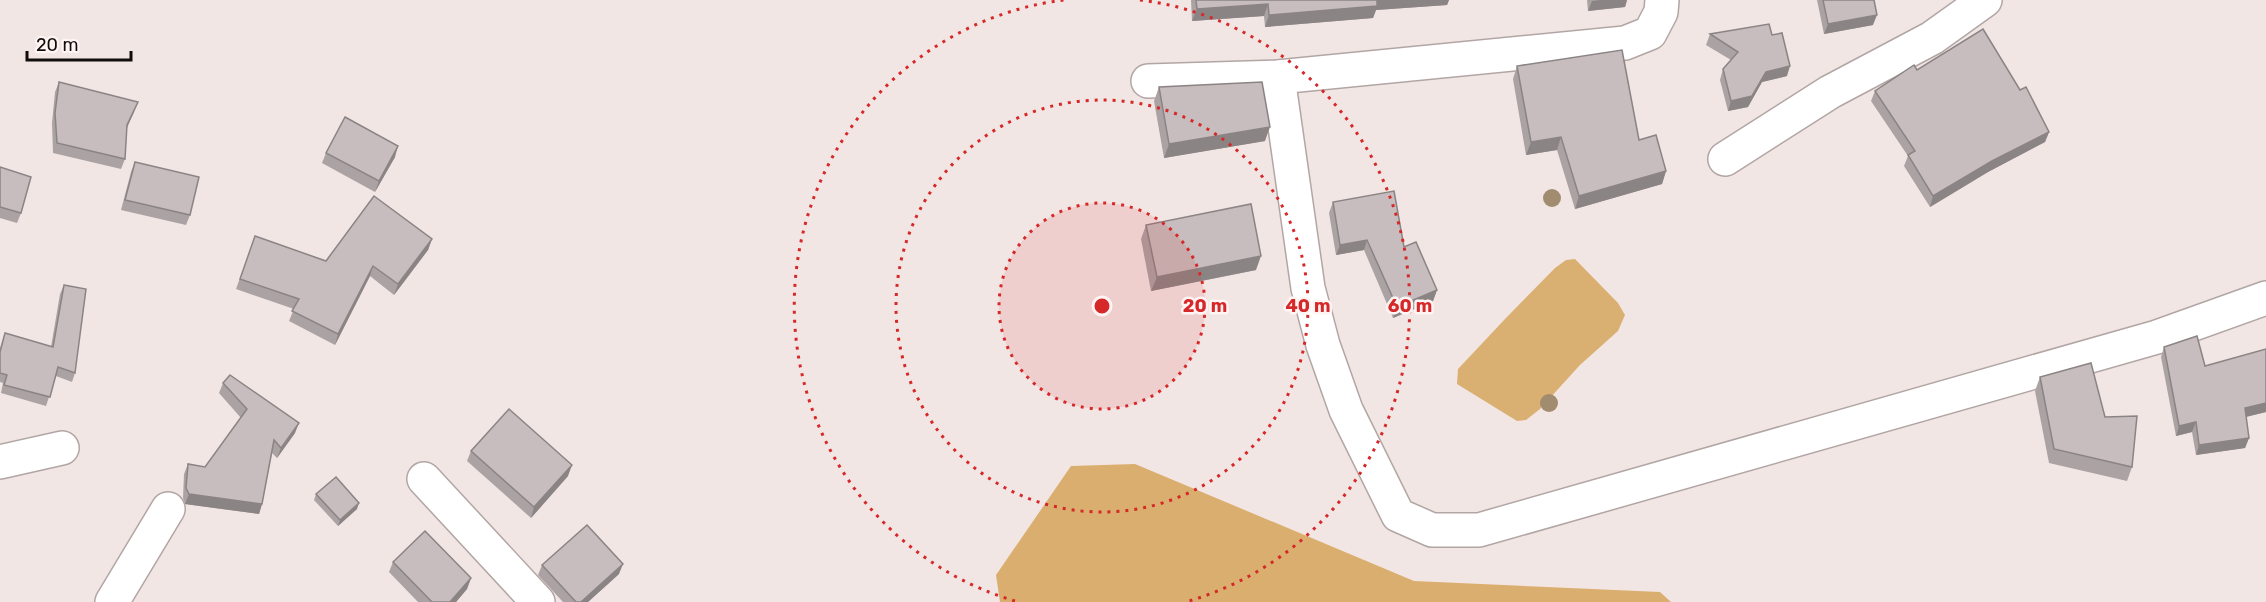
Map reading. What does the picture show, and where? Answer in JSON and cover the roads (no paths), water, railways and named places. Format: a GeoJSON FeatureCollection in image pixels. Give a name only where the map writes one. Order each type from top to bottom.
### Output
{"type":"FeatureCollection","features":[{"type":"Feature","properties":{"kind":"street"},"geometry":{"type":"LineString","coordinates":[[1148,81],[1278,77],[1625,43],[1650,33],[1661,12],[1662,0]]}},
{"type":"Feature","properties":{"kind":"street"},"geometry":{"type":"LineString","coordinates":[[1725,159],[1830,92],[1932,38],[1985,0]]}},
{"type":"Feature","properties":{"kind":"street"},"geometry":{"type":"LineString","coordinates":[[1278,77],[1308,288],[1323,345],[1346,410],[1398,515],[1432,530],[1479,530],[2157,337],[2266,298]]}},
{"type":"Feature","properties":{"kind":"street"},"geometry":{"type":"LineString","coordinates":[[0,462],[62,448]]}},
{"type":"Feature","properties":{"kind":"street"},"geometry":{"type":"LineString","coordinates":[[424,479],[538,602]]}},
{"type":"Feature","properties":{"kind":"street"},"geometry":{"type":"LineString","coordinates":[[112,602],[168,509]]}}]}
